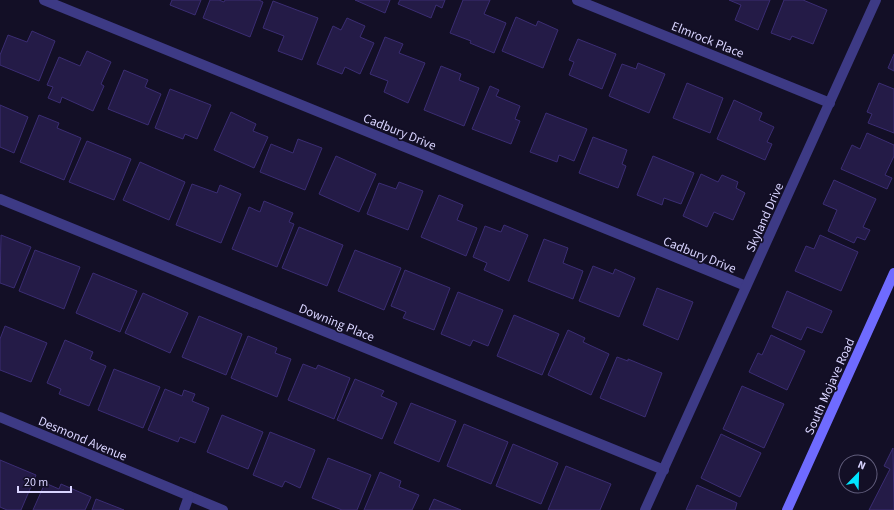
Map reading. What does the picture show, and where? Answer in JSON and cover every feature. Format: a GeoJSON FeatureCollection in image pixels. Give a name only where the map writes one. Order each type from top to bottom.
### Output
{"type":"FeatureCollection","features":[{"type":"Feature","properties":{"kind":"street","name":"Cadbury Drive"},"geometry":{"type":"LineString","coordinates":[[44,0],[746,286]]}},
{"type":"Feature","properties":{"kind":"street","name":"Elmrock Place"},"geometry":{"type":"LineString","coordinates":[[577,0],[830,103]]}},
{"type":"Feature","properties":{"kind":"street","name":"Skyland Drive"},"geometry":{"type":"LineString","coordinates":[[645,510],[876,0]]}},
{"type":"Feature","properties":{"kind":"street","name":"Downing Place"},"geometry":{"type":"LineString","coordinates":[[0,199],[664,470]]}},
{"type":"Feature","properties":{"kind":"street","name":"South Mojave Road"},"geometry":{"type":"LineString","coordinates":[[787,510],[894,273]]}},
{"type":"Feature","properties":{"kind":"street","name":"Desmond Avenue"},"geometry":{"type":"LineString","coordinates":[[0,417],[223,510]]}},
{"type":"Feature","properties":{"kind":"street"},"geometry":{"type":"LineString","coordinates":[[184,510],[189,496]]}},
{"type":"Feature","properties":{"kind":"building"},"geometry":{"type":"Polygon","coordinates":[[[172,0],[201,0],[195,15],[170,5],[172,0]]]}},
{"type":"Feature","properties":{"kind":"building"},"geometry":{"type":"Polygon","coordinates":[[[210,0],[219,0],[224,2],[225,0],[259,0],[263,2],[250,37],[203,18],[210,0]]]}},
{"type":"Feature","properties":{"kind":"building"},"geometry":{"type":"Polygon","coordinates":[[[355,0],[390,0],[385,13],[355,0]]]}},
{"type":"Feature","properties":{"kind":"building"},"geometry":{"type":"Polygon","coordinates":[[[400,0],[445,0],[442,8],[436,5],[431,18],[398,4],[400,0]]]}},
{"type":"Feature","properties":{"kind":"building"},"geometry":{"type":"Polygon","coordinates":[[[463,0],[490,0],[484,14],[506,23],[494,53],[470,43],[471,41],[450,33],[463,0]]]}},
{"type":"Feature","properties":{"kind":"building"},"geometry":{"type":"Polygon","coordinates":[[[729,0],[770,0],[758,30],[735,20],[741,5],[729,0]]]}},
{"type":"Feature","properties":{"kind":"building"},"geometry":{"type":"Polygon","coordinates":[[[784,0],[803,0],[827,10],[813,44],[792,36],[790,40],[771,33],[784,0]]]}},
{"type":"Feature","properties":{"kind":"building"},"geometry":{"type":"Polygon","coordinates":[[[273,1],[318,18],[302,60],[278,51],[284,36],[263,28],[273,1]]]}},
{"type":"Feature","properties":{"kind":"building"},"geometry":{"type":"Polygon","coordinates":[[[516,17],[536,26],[538,21],[558,30],[543,68],[502,51],[516,17]]]}},
{"type":"Feature","properties":{"kind":"building"},"geometry":{"type":"Polygon","coordinates":[[[347,18],[365,26],[360,37],[374,43],[360,74],[345,67],[342,74],[317,64],[333,26],[341,30],[347,18]]]}},
{"type":"Feature","properties":{"kind":"building"},"geometry":{"type":"Polygon","coordinates":[[[32,31],[55,41],[39,81],[0,65],[0,55],[8,35],[27,42],[32,31]]]}},
{"type":"Feature","properties":{"kind":"building"},"geometry":{"type":"Polygon","coordinates":[[[385,37],[403,44],[399,53],[425,63],[408,103],[384,92],[388,81],[370,74],[385,37]]]}},
{"type":"Feature","properties":{"kind":"building"},"geometry":{"type":"Polygon","coordinates":[[[578,39],[616,54],[602,89],[569,75],[574,62],[569,60],[578,39]]]}},
{"type":"Feature","properties":{"kind":"building"},"geometry":{"type":"Polygon","coordinates":[[[87,51],[111,62],[101,84],[104,86],[93,111],[62,97],[60,103],[48,98],[53,87],[47,85],[59,57],[80,66],[87,51]]]}},
{"type":"Feature","properties":{"kind":"building"},"geometry":{"type":"Polygon","coordinates":[[[894,54],[894,71],[888,68],[894,54]]]}},
{"type":"Feature","properties":{"kind":"building"},"geometry":{"type":"Polygon","coordinates":[[[638,63],[665,74],[649,113],[609,96],[622,64],[636,69],[638,63]]]}},
{"type":"Feature","properties":{"kind":"building"},"geometry":{"type":"Polygon","coordinates":[[[441,66],[461,74],[459,80],[479,88],[464,126],[424,110],[441,66]]]}},
{"type":"Feature","properties":{"kind":"building"},"geometry":{"type":"Polygon","coordinates":[[[124,70],[148,80],[145,87],[161,94],[148,125],[108,109],[124,70]]]}},
{"type":"Feature","properties":{"kind":"building"},"geometry":{"type":"Polygon","coordinates":[[[687,83],[723,98],[710,133],[673,118],[687,83]]]}},
{"type":"Feature","properties":{"kind":"building"},"geometry":{"type":"Polygon","coordinates":[[[879,83],[894,89],[894,133],[868,123],[872,114],[867,112],[879,83]]]}},
{"type":"Feature","properties":{"kind":"building"},"geometry":{"type":"Polygon","coordinates":[[[490,86],[499,90],[496,96],[520,106],[515,119],[520,121],[511,144],[472,129],[490,86]]]}},
{"type":"Feature","properties":{"kind":"building"},"geometry":{"type":"Polygon","coordinates":[[[170,89],[211,105],[197,139],[185,134],[183,139],[155,128],[170,89]]]}},
{"type":"Feature","properties":{"kind":"building"},"geometry":{"type":"Polygon","coordinates":[[[734,100],[762,113],[759,120],[774,127],[767,142],[772,144],[765,160],[717,139],[734,100]]]}},
{"type":"Feature","properties":{"kind":"building"},"geometry":{"type":"Polygon","coordinates":[[[0,105],[28,117],[14,153],[0,147],[0,105]]]}},
{"type":"Feature","properties":{"kind":"building"},"geometry":{"type":"Polygon","coordinates":[[[231,112],[256,124],[253,131],[268,137],[254,168],[214,150],[231,112]]]}},
{"type":"Feature","properties":{"kind":"building"},"geometry":{"type":"Polygon","coordinates":[[[546,113],[587,129],[574,161],[559,155],[557,162],[530,152],[546,113]]]}},
{"type":"Feature","properties":{"kind":"building"},"geometry":{"type":"Polygon","coordinates":[[[39,115],[59,123],[57,128],[81,138],[64,180],[20,162],[39,115]]]}},
{"type":"Feature","properties":{"kind":"building"},"geometry":{"type":"Polygon","coordinates":[[[867,133],[894,145],[894,156],[885,175],[892,178],[887,189],[841,169],[852,145],[860,149],[867,133]]]}},
{"type":"Feature","properties":{"kind":"building"},"geometry":{"type":"Polygon","coordinates":[[[593,137],[627,150],[622,164],[626,166],[618,188],[579,173],[593,137]]]}},
{"type":"Feature","properties":{"kind":"building"},"geometry":{"type":"Polygon","coordinates":[[[298,139],[322,148],[305,190],[260,172],[271,144],[293,153],[298,139]]]}},
{"type":"Feature","properties":{"kind":"building"},"geometry":{"type":"Polygon","coordinates":[[[87,141],[131,159],[114,200],[69,182],[87,141]]]}},
{"type":"Feature","properties":{"kind":"building"},"geometry":{"type":"Polygon","coordinates":[[[336,156],[376,174],[359,212],[319,194],[336,156]]]}},
{"type":"Feature","properties":{"kind":"building"},"geometry":{"type":"Polygon","coordinates":[[[653,156],[694,173],[681,204],[664,198],[662,205],[637,195],[653,156]]]}},
{"type":"Feature","properties":{"kind":"building"},"geometry":{"type":"Polygon","coordinates":[[[140,162],[185,182],[169,220],[123,200],[140,162]]]}},
{"type":"Feature","properties":{"kind":"building"},"geometry":{"type":"Polygon","coordinates":[[[701,174],[718,182],[722,175],[738,182],[736,188],[745,193],[733,220],[714,212],[707,227],[683,216],[701,174]]]}},
{"type":"Feature","properties":{"kind":"building"},"geometry":{"type":"Polygon","coordinates":[[[834,180],[876,199],[863,227],[870,230],[865,240],[857,237],[854,243],[828,231],[837,210],[823,204],[834,180]]]}},
{"type":"Feature","properties":{"kind":"building"},"geometry":{"type":"Polygon","coordinates":[[[399,182],[423,191],[408,230],[367,214],[379,183],[396,189],[399,182]]]}},
{"type":"Feature","properties":{"kind":"building"},"geometry":{"type":"Polygon","coordinates":[[[192,184],[217,193],[220,185],[241,194],[221,243],[176,225],[192,184]]]}},
{"type":"Feature","properties":{"kind":"building"},"geometry":{"type":"Polygon","coordinates":[[[439,195],[463,205],[457,220],[477,228],[466,256],[421,237],[439,195]]]}},
{"type":"Feature","properties":{"kind":"building"},"geometry":{"type":"Polygon","coordinates":[[[264,201],[293,213],[289,222],[294,224],[277,267],[232,249],[249,207],[260,212],[264,201]]]}},
{"type":"Feature","properties":{"kind":"building"},"geometry":{"type":"Polygon","coordinates":[[[504,225],[528,235],[509,281],[484,270],[487,263],[473,257],[485,226],[501,232],[504,225]]]}},
{"type":"Feature","properties":{"kind":"building"},"geometry":{"type":"Polygon","coordinates":[[[299,227],[343,245],[327,286],[282,268],[299,227]]]}},
{"type":"Feature","properties":{"kind":"building"},"geometry":{"type":"Polygon","coordinates":[[[1,235],[31,247],[14,288],[0,283],[1,235]]]}},
{"type":"Feature","properties":{"kind":"building"},"geometry":{"type":"Polygon","coordinates":[[[820,235],[858,252],[841,291],[795,271],[806,246],[814,249],[820,235]]]}},
{"type":"Feature","properties":{"kind":"building"},"geometry":{"type":"Polygon","coordinates":[[[544,239],[568,248],[563,263],[583,271],[573,299],[528,281],[544,239]]]}},
{"type":"Feature","properties":{"kind":"building"},"geometry":{"type":"Polygon","coordinates":[[[35,250],[80,267],[64,309],[19,291],[35,250]]]}},
{"type":"Feature","properties":{"kind":"building"},"geometry":{"type":"Polygon","coordinates":[[[355,250],[401,268],[384,310],[338,291],[355,250]]]}},
{"type":"Feature","properties":{"kind":"building"},"geometry":{"type":"Polygon","coordinates":[[[593,266],[613,274],[615,269],[635,278],[619,317],[579,301],[593,266]]]}},
{"type":"Feature","properties":{"kind":"building"},"geometry":{"type":"Polygon","coordinates":[[[405,270],[450,288],[434,330],[403,318],[406,312],[391,306],[405,270]]]}},
{"type":"Feature","properties":{"kind":"building"},"geometry":{"type":"Polygon","coordinates":[[[93,273],[137,291],[120,332],[76,313],[93,273]]]}},
{"type":"Feature","properties":{"kind":"building"},"geometry":{"type":"Polygon","coordinates":[[[657,288],[693,302],[678,340],[643,325],[657,288]]]}},
{"type":"Feature","properties":{"kind":"building"},"geometry":{"type":"Polygon","coordinates":[[[787,291],[832,311],[822,333],[807,327],[801,340],[772,327],[787,291]]]}},
{"type":"Feature","properties":{"kind":"building"},"geometry":{"type":"Polygon","coordinates":[[[458,292],[503,310],[488,346],[473,340],[470,346],[441,334],[458,292]]]}},
{"type":"Feature","properties":{"kind":"building"},"geometry":{"type":"Polygon","coordinates":[[[143,293],[188,313],[170,353],[125,333],[143,293]]]}},
{"type":"Feature","properties":{"kind":"building"},"geometry":{"type":"Polygon","coordinates":[[[514,315],[559,334],[542,375],[497,356],[514,315]]]}},
{"type":"Feature","properties":{"kind":"building"},"geometry":{"type":"Polygon","coordinates":[[[199,316],[242,334],[226,375],[182,357],[199,316]]]}},
{"type":"Feature","properties":{"kind":"building"},"geometry":{"type":"Polygon","coordinates":[[[5,326],[47,343],[31,382],[0,370],[0,339],[5,326]]]}},
{"type":"Feature","properties":{"kind":"building"},"geometry":{"type":"Polygon","coordinates":[[[568,330],[585,338],[583,342],[609,354],[591,395],[548,375],[568,330]]]}},
{"type":"Feature","properties":{"kind":"building"},"geometry":{"type":"Polygon","coordinates":[[[771,335],[805,351],[787,390],[749,372],[758,353],[762,355],[771,335]]]}},
{"type":"Feature","properties":{"kind":"building"},"geometry":{"type":"Polygon","coordinates":[[[248,336],[277,348],[275,353],[291,359],[277,397],[231,378],[248,336]]]}},
{"type":"Feature","properties":{"kind":"building"},"geometry":{"type":"Polygon","coordinates":[[[65,340],[93,352],[90,359],[106,366],[89,406],[59,394],[61,389],[47,383],[65,340]]]}},
{"type":"Feature","properties":{"kind":"building"},"geometry":{"type":"Polygon","coordinates":[[[617,357],[628,361],[628,359],[662,373],[645,417],[600,398],[617,357]]]}},
{"type":"Feature","properties":{"kind":"building"},"geometry":{"type":"Polygon","coordinates":[[[303,364],[316,369],[318,365],[350,378],[334,419],[288,400],[303,364]]]}},
{"type":"Feature","properties":{"kind":"building"},"geometry":{"type":"Polygon","coordinates":[[[114,369],[160,387],[143,428],[98,410],[114,369]]]}},
{"type":"Feature","properties":{"kind":"building"},"geometry":{"type":"Polygon","coordinates":[[[355,379],[384,391],[381,396],[397,403],[382,439],[337,420],[355,379]]]}},
{"type":"Feature","properties":{"kind":"building"},"geometry":{"type":"Polygon","coordinates":[[[742,386],[784,404],[764,448],[723,429],[742,386]]]}},
{"type":"Feature","properties":{"kind":"building"},"geometry":{"type":"Polygon","coordinates":[[[165,389],[182,396],[184,390],[195,394],[192,401],[209,408],[195,443],[180,437],[178,442],[148,430],[165,389]]]}},
{"type":"Feature","properties":{"kind":"building"},"geometry":{"type":"Polygon","coordinates":[[[411,403],[456,421],[439,462],[394,443],[411,403]]]}},
{"type":"Feature","properties":{"kind":"building"},"geometry":{"type":"Polygon","coordinates":[[[222,415],[263,432],[248,469],[207,452],[222,415]]]}},
{"type":"Feature","properties":{"kind":"building"},"geometry":{"type":"Polygon","coordinates":[[[464,424],[508,442],[491,484],[447,466],[464,424]]]}},
{"type":"Feature","properties":{"kind":"building"},"geometry":{"type":"Polygon","coordinates":[[[270,432],[315,450],[300,488],[285,481],[282,487],[253,475],[270,432]]]}},
{"type":"Feature","properties":{"kind":"building"},"geometry":{"type":"Polygon","coordinates":[[[721,434],[761,453],[740,497],[701,478],[721,434]]]}},
{"type":"Feature","properties":{"kind":"building"},"geometry":{"type":"Polygon","coordinates":[[[513,444],[558,463],[541,504],[496,486],[513,444]]]}},
{"type":"Feature","properties":{"kind":"building"},"geometry":{"type":"Polygon","coordinates":[[[893,448],[894,510],[869,510],[890,469],[884,466],[893,448]]]}},
{"type":"Feature","properties":{"kind":"building"},"geometry":{"type":"Polygon","coordinates":[[[328,458],[371,475],[357,510],[342,510],[312,498],[328,458]]]}},
{"type":"Feature","properties":{"kind":"building"},"geometry":{"type":"Polygon","coordinates":[[[0,460],[36,475],[21,510],[7,510],[0,507],[0,460]]]}},
{"type":"Feature","properties":{"kind":"building"},"geometry":{"type":"Polygon","coordinates":[[[566,466],[611,484],[600,510],[548,510],[566,466]]]}},
{"type":"Feature","properties":{"kind":"building"},"geometry":{"type":"Polygon","coordinates":[[[380,472],[401,481],[399,487],[419,495],[412,510],[364,510],[380,472]]]}},
{"type":"Feature","properties":{"kind":"building"},"geometry":{"type":"Polygon","coordinates":[[[45,483],[59,489],[61,484],[91,497],[85,510],[33,510],[45,483]]]}},
{"type":"Feature","properties":{"kind":"building"},"geometry":{"type":"Polygon","coordinates":[[[697,485],[737,503],[735,510],[686,510],[697,485]]]}},
{"type":"Feature","properties":{"kind":"building"},"geometry":{"type":"Polygon","coordinates":[[[96,499],[124,510],[92,510],[96,499]]]}},
{"type":"Feature","properties":{"kind":"building"},"geometry":{"type":"Polygon","coordinates":[[[434,499],[461,510],[429,510],[434,499]]]}}]}
